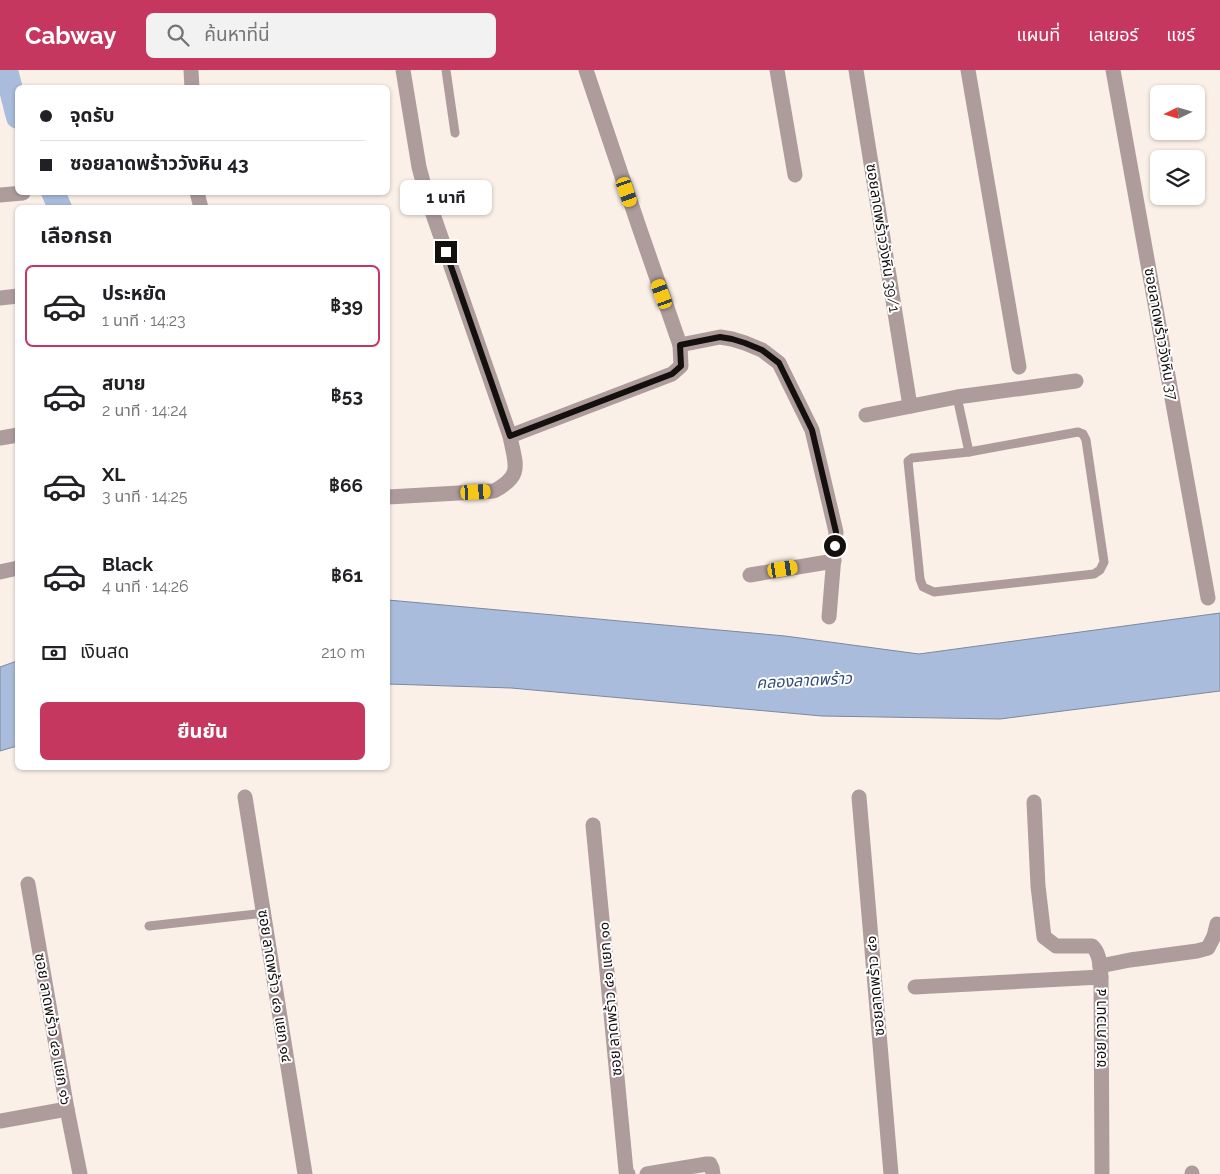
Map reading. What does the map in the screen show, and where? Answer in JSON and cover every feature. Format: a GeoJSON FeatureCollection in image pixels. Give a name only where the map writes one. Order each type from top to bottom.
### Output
{"type":"FeatureCollection","features":[{"type":"Feature","properties":{"kind":"street"},"geometry":{"type":"LineString","coordinates":[[191,70],[192,85]]}},
{"type":"Feature","properties":{"kind":"street"},"geometry":{"type":"LineString","coordinates":[[390,497],[494,491],[506,485],[512,479],[516,469],[510,436],[427,197],[419,167],[403,70]]}},
{"type":"Feature","properties":{"kind":"street"},"geometry":{"type":"LineString","coordinates":[[510,436],[672,374],[681,366],[680,345],[586,70]]}},
{"type":"Feature","properties":{"kind":"street"},"geometry":{"type":"LineString","coordinates":[[777,70],[795,175]]}},
{"type":"Feature","properties":{"kind":"street","name":"ซอยลาดพร้าววังหิน 39/1"},"geometry":{"type":"LineString","coordinates":[[856,70],[910,406]]}},
{"type":"Feature","properties":{"kind":"street"},"geometry":{"type":"LineString","coordinates":[[968,70],[1019,367]]}},
{"type":"Feature","properties":{"kind":"street","name":"ซอยลาดพร้าววังหิน 37"},"geometry":{"type":"LineString","coordinates":[[1113,70],[1208,598]]}},
{"type":"Feature","properties":{"kind":"street"},"geometry":{"type":"LineString","coordinates":[[0,195],[15,194]]}},
{"type":"Feature","properties":{"kind":"street"},"geometry":{"type":"LineString","coordinates":[[0,298],[15,296]]}},
{"type":"Feature","properties":{"kind":"street"},"geometry":{"type":"LineString","coordinates":[[680,345],[720,337],[732,339],[762,350],[779,363],[812,430],[836,532],[829,617]]}},
{"type":"Feature","properties":{"kind":"street"},"geometry":{"type":"LineString","coordinates":[[866,415],[957,396],[1076,381]]}},
{"type":"Feature","properties":{"kind":"street"},"geometry":{"type":"LineString","coordinates":[[0,438],[15,436]]}},
{"type":"Feature","properties":{"kind":"street"},"geometry":{"type":"LineString","coordinates":[[750,575],[834,561]]}},
{"type":"Feature","properties":{"kind":"street"},"geometry":{"type":"LineString","coordinates":[[0,572],[15,569]]}},
{"type":"Feature","properties":{"kind":"street","name":"ซอย ลาดพร้าว ๔๑ แยก ๑๔"},"geometry":{"type":"LineString","coordinates":[[245,797],[305,1174]]}},
{"type":"Feature","properties":{"kind":"street","name":"ซอยลาดพร้าว ๔๑"},"geometry":{"type":"LineString","coordinates":[[859,797],[891,1174]]}},
{"type":"Feature","properties":{"kind":"street"},"geometry":{"type":"LineString","coordinates":[[1034,802],[1038,886],[1044,938],[1056,946],[1092,946],[1096,950],[1100,972],[1130,960],[1208,948],[1217,924]]}},
{"type":"Feature","properties":{"kind":"street","name":"ซอย ลาดพร้าว ๔๑ แยก ๑๐"},"geometry":{"type":"LineString","coordinates":[[593,824],[625,1162],[628,1174]]}},
{"type":"Feature","properties":{"kind":"street","name":"ซอย ลาดพร้าว ๔๑ แยก ๑๖"},"geometry":{"type":"LineString","coordinates":[[28,884],[80,1174]]}},
{"type":"Feature","properties":{"kind":"street","name":"ซอย ภาวนา ๔"},"geometry":{"type":"LineString","coordinates":[[915,987],[1100,972],[1102,1174]]}},
{"type":"Feature","properties":{"kind":"street"},"geometry":{"type":"LineString","coordinates":[[0,1121],[67,1109]]}},
{"type":"Feature","properties":{"kind":"street"},"geometry":{"type":"LineString","coordinates":[[647,1174],[710,1164],[713,1174]]}},
{"type":"Feature","properties":{"kind":"lane"},"geometry":{"type":"LineString","coordinates":[[446,70],[455,133]]}},
{"type":"Feature","properties":{"kind":"lane"},"geometry":{"type":"LineString","coordinates":[[957,396],[969,452]]}},
{"type":"Feature","properties":{"kind":"lane"},"geometry":{"type":"LineString","coordinates":[[1078,432],[1083,434],[1086,440],[1104,562],[1100,570],[1094,574],[934,592],[923,587],[920,579],[908,461],[912,458],[969,452],[1078,432]]}},
{"type":"Feature","properties":{"kind":"lane"},"geometry":{"type":"LineString","coordinates":[[149,926],[264,913]]}},
{"type":"Feature","properties":{"kind":"water","name":"คลองลาดพร้าว"},"geometry":{"type":"Polygon","coordinates":[[[390,600],[785,636],[919,654],[1220,613],[1220,691],[1000,719],[822,716],[511,688],[390,684],[390,600]]]}},
{"type":"Feature","properties":{"kind":"water"},"geometry":{"type":"Polygon","coordinates":[[[15,662],[15,747],[0,751],[0,667],[15,662]]]}},
{"type":"Feature","properties":{"kind":"waterway"},"geometry":{"type":"LineString","coordinates":[[6,70],[15,105]]}},
{"type":"Feature","properties":{"kind":"waterway"},"geometry":{"type":"LineString","coordinates":[[54,195],[59,205]]}},
{"type":"Feature","properties":{"kind":"route"},"geometry":{"type":"LineString","coordinates":[[446,252],[510,436],[672,374],[681,366],[680,345],[720,337],[745,343],[762,350],[779,363],[812,430],[836,532],[835,546]]}}]}
